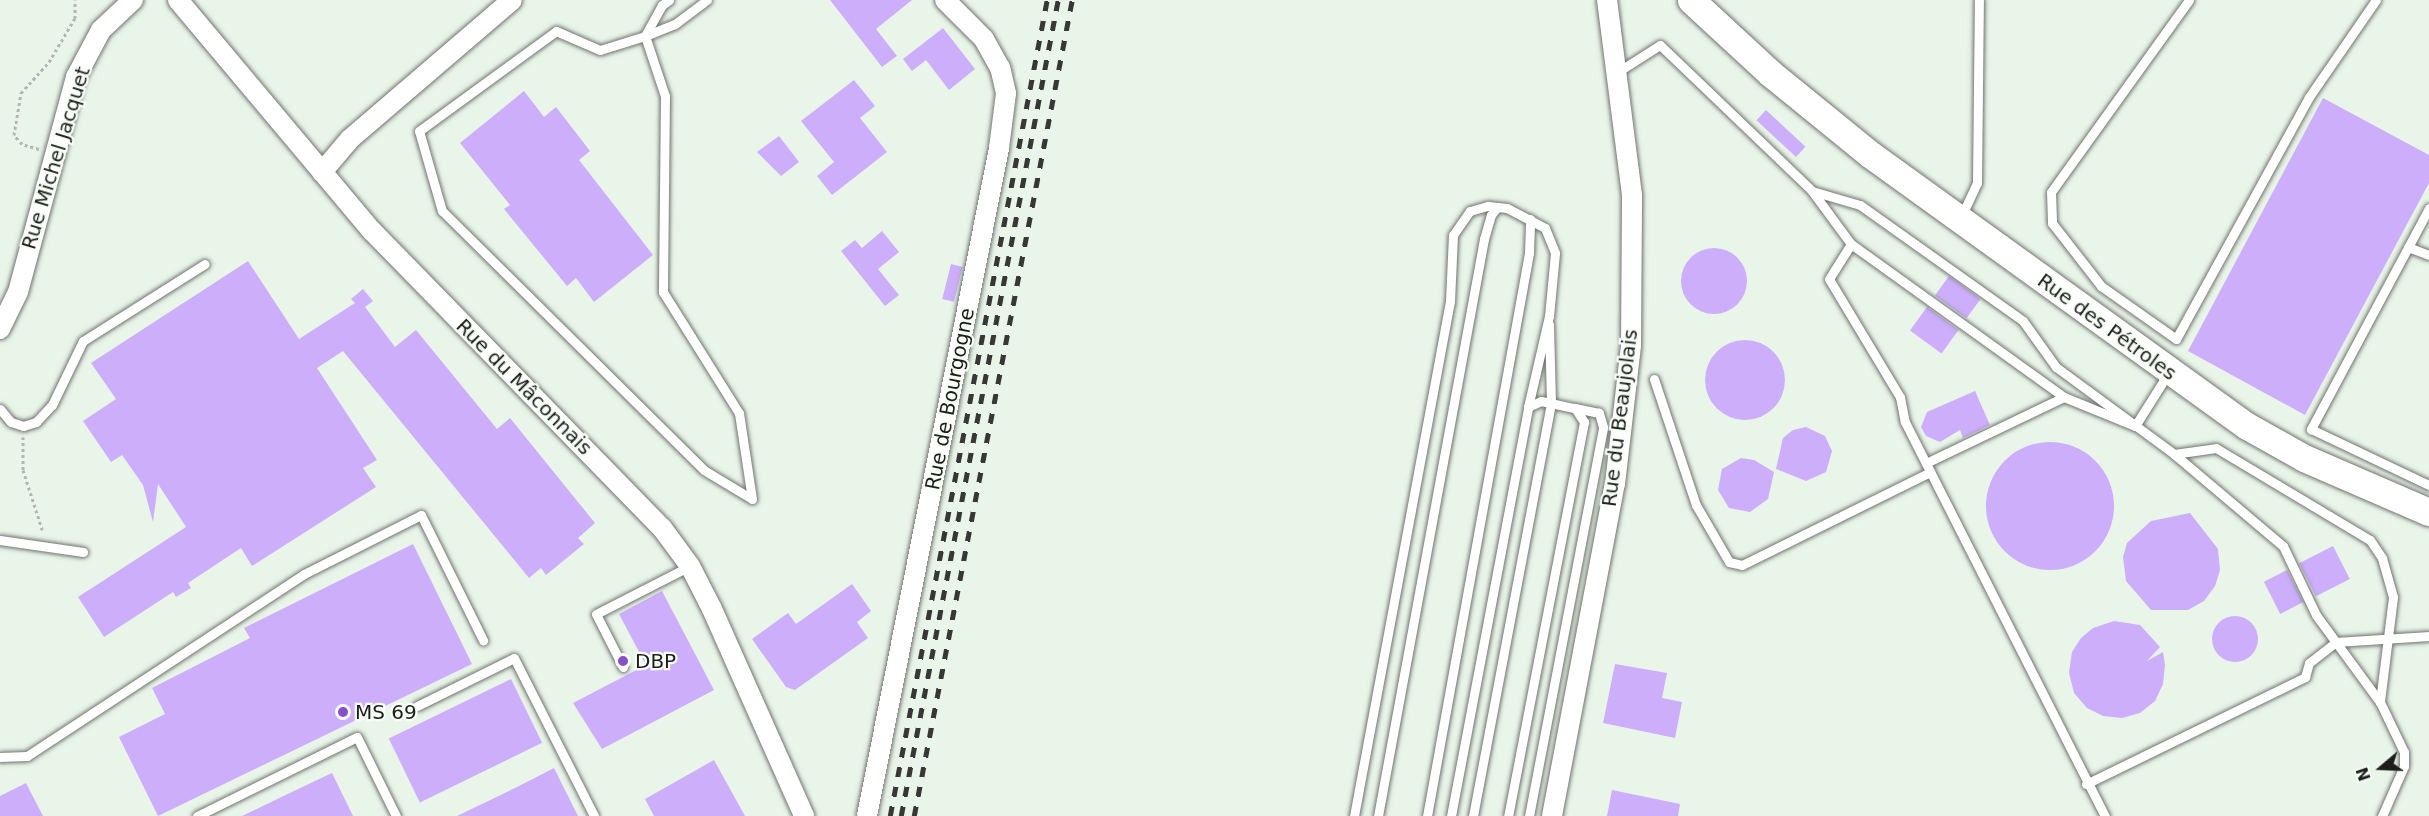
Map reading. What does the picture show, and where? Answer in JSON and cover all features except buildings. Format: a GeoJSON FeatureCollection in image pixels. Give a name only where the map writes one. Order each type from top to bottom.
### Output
{"type":"FeatureCollection","features":[{"type":"Feature","properties":{"kind":"main road","name":"Rue des Pétroles"},"geometry":{"type":"LineString","coordinates":[[1691,0],[1770,73],[1810,103],[1871,155],[2169,372],[2247,426],[2304,458],[2429,512]]}},
{"type":"Feature","properties":{"kind":"main road","name":"Rue des Pétroles"},"geometry":{"type":"LineString","coordinates":[[1709,0],[1810,103]]}},
{"type":"Feature","properties":{"kind":"street","name":"Rue Michel Jacquet"},"geometry":{"type":"LineString","coordinates":[[0,329],[18,292],[76,77],[101,30],[133,0]]}},
{"type":"Feature","properties":{"kind":"street","name":"Rue du Mâconnais"},"geometry":{"type":"LineString","coordinates":[[178,0],[322,172],[397,257],[662,528],[690,566],[804,816]]}},
{"type":"Feature","properties":{"kind":"street"},"geometry":{"type":"LineString","coordinates":[[322,172],[350,140],[512,0]]}},
{"type":"Feature","properties":{"kind":"street","name":"Rue de Bourgogne"},"geometry":{"type":"LineString","coordinates":[[867,816],[997,160],[1006,93],[1000,68],[984,39],[945,0]]}},
{"type":"Feature","properties":{"kind":"street","name":"Rue du Beaujolais"},"geometry":{"type":"LineString","coordinates":[[1552,816],[1615,484],[1631,345],[1632,195],[1606,5]]}},
{"type":"Feature","properties":{"kind":"lane"},"geometry":{"type":"LineString","coordinates":[[669,0],[662,5],[645,36],[666,96],[663,292],[739,413],[752,499],[704,470],[442,211],[419,131],[556,31],[600,50],[645,36],[675,24],[707,0]]}},
{"type":"Feature","properties":{"kind":"lane"},"geometry":{"type":"LineString","coordinates":[[1960,220],[1977,183],[1979,0]]}},
{"type":"Feature","properties":{"kind":"lane"},"geometry":{"type":"LineString","coordinates":[[2189,0],[2051,192],[2052,223],[2101,286],[2176,339],[2309,97],[2376,0]]}},
{"type":"Feature","properties":{"kind":"lane"},"geometry":{"type":"LineString","coordinates":[[1616,73],[1660,45],[1812,191],[1851,244],[2064,397],[2136,426]]}},
{"type":"Feature","properties":{"kind":"lane"},"geometry":{"type":"LineString","coordinates":[[1812,191],[1860,205],[2023,321],[2056,367],[2174,454],[2283,546],[2316,615],[2380,702],[2404,759],[2382,816]]}},
{"type":"Feature","properties":{"kind":"lane"},"geometry":{"type":"LineString","coordinates":[[1378,816],[1484,239],[1491,215],[1497,207]]}},
{"type":"Feature","properties":{"kind":"lane"},"geometry":{"type":"LineString","coordinates":[[1354,816],[1450,301],[1453,235],[1470,212],[1497,207],[1530,219],[1545,228],[1555,253],[1549,316],[1551,402],[1473,816]]}},
{"type":"Feature","properties":{"kind":"lane"},"geometry":{"type":"LineString","coordinates":[[2429,208],[2311,429],[2429,485]]}},
{"type":"Feature","properties":{"kind":"lane"},"geometry":{"type":"LineString","coordinates":[[1427,816],[1529,253],[1530,219]]}},
{"type":"Feature","properties":{"kind":"lane"},"geometry":{"type":"LineString","coordinates":[[1851,244],[1829,279],[1900,397],[1905,422],[2086,784],[2105,816]]}},
{"type":"Feature","properties":{"kind":"lane"},"geometry":{"type":"LineString","coordinates":[[2408,247],[2429,255]]}},
{"type":"Feature","properties":{"kind":"lane"},"geometry":{"type":"LineString","coordinates":[[0,409],[11,422],[23,426],[36,422],[52,405],[83,341],[205,264]]}},
{"type":"Feature","properties":{"kind":"lane"},"geometry":{"type":"LineString","coordinates":[[1450,816],[1528,407],[1549,316]]}},
{"type":"Feature","properties":{"kind":"lane"},"geometry":{"type":"LineString","coordinates":[[2136,426],[2169,372]]}},
{"type":"Feature","properties":{"kind":"lane"},"geometry":{"type":"LineString","coordinates":[[1654,380],[1696,505],[1729,562],[1742,566],[2064,397]]}},
{"type":"Feature","properties":{"kind":"lane"},"geometry":{"type":"LineString","coordinates":[[1528,407],[1541,401],[1599,413],[1603,427],[1529,816]]}},
{"type":"Feature","properties":{"kind":"lane"},"geometry":{"type":"LineString","coordinates":[[1508,816],[1584,422],[1575,408]]}},
{"type":"Feature","properties":{"kind":"lane"},"geometry":{"type":"LineString","coordinates":[[2174,454],[2216,448],[2370,540],[2390,579],[2392,597],[2380,702]]}},
{"type":"Feature","properties":{"kind":"lane"},"geometry":{"type":"LineString","coordinates":[[0,757],[27,756],[304,574],[421,515],[483,640]]}},
{"type":"Feature","properties":{"kind":"lane"},"geometry":{"type":"LineString","coordinates":[[0,540],[83,552]]}},
{"type":"Feature","properties":{"kind":"lane"},"geometry":{"type":"LineString","coordinates":[[623,667],[596,614],[690,566]]}},
{"type":"Feature","properties":{"kind":"lane"},"geometry":{"type":"LineString","coordinates":[[2086,784],[2305,677],[2309,663],[2336,642],[2429,636]]}},
{"type":"Feature","properties":{"kind":"lane"},"geometry":{"type":"LineString","coordinates":[[417,706],[514,658],[594,816]]}},
{"type":"Feature","properties":{"kind":"lane"},"geometry":{"type":"LineString","coordinates":[[197,816],[357,737],[396,816]]}},
{"type":"Feature","properties":{"kind":"path"},"geometry":{"type":"LineString","coordinates":[[55,153],[22,144],[14,135],[21,93],[49,62],[75,18],[75,0]]}},
{"type":"Feature","properties":{"kind":"path"},"geometry":{"type":"LineString","coordinates":[[23,426],[23,470],[43,528],[41,546]]}},
{"type":"Feature","properties":{"kind":"shaded area"},"geometry":{"type":"Polygon","coordinates":[[[0,0],[2429,0],[2429,816],[879,816],[1019,67],[990,142],[859,816],[0,816],[0,0]]]}},
{"type":"Feature","properties":{"kind":"railway"},"geometry":{"type":"LineString","coordinates":[[890,816],[1047,0]]}},
{"type":"Feature","properties":{"kind":"railway"},"geometry":{"type":"LineString","coordinates":[[901,816],[1058,0]]}},
{"type":"Feature","properties":{"kind":"railway"},"geometry":{"type":"LineString","coordinates":[[914,816],[1072,0]]}},
{"type":"Feature","properties":{"kind":"place","name":"DBP"},"geometry":{"type":"Point","coordinates":[623,661]}},
{"type":"Feature","properties":{"kind":"place","name":"MS 69"},"geometry":{"type":"Point","coordinates":[343,712]}}]}
